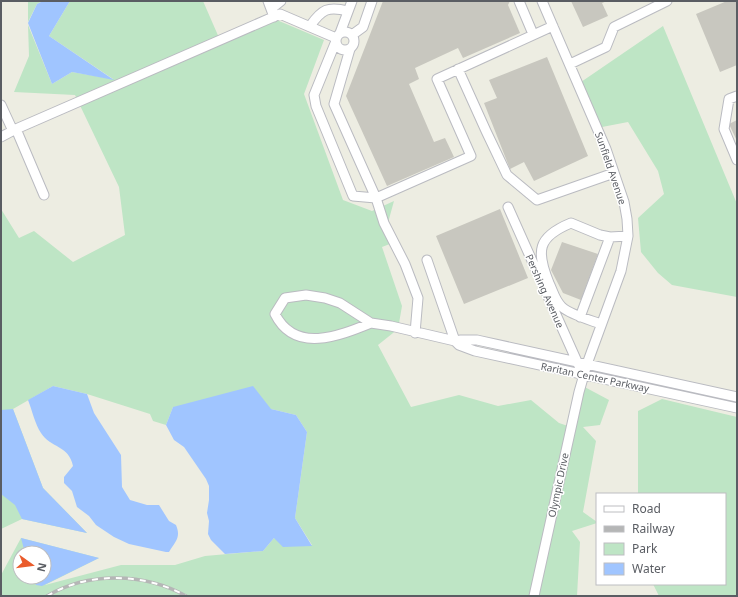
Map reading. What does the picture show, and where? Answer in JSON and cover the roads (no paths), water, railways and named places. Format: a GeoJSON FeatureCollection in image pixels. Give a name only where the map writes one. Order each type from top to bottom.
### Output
{"type":"FeatureCollection","features":[{"type":"Feature","properties":{"kind":"street"},"geometry":{"type":"LineString","coordinates":[[1,138],[14,130],[271,9],[281,1]]}},
{"type":"Feature","properties":{"kind":"street"},"geometry":{"type":"LineString","coordinates":[[352,1],[314,95],[316,106],[353,196],[376,198],[471,156],[436,79],[553,26]]}},
{"type":"Feature","properties":{"kind":"street"},"geometry":{"type":"LineString","coordinates":[[352,35],[363,27],[372,1]]}},
{"type":"Feature","properties":{"kind":"street"},"geometry":{"type":"LineString","coordinates":[[519,1],[533,34]]}},
{"type":"Feature","properties":{"kind":"street","name":"Sunfield Avenue"},"geometry":{"type":"LineString","coordinates":[[542,1],[598,131],[624,202],[627,219],[628,236],[621,270],[587,364]]}},
{"type":"Feature","properties":{"kind":"street"},"geometry":{"type":"LineString","coordinates":[[570,64],[606,47],[614,27],[667,1]]}},
{"type":"Feature","properties":{"kind":"street"},"geometry":{"type":"LineString","coordinates":[[310,26],[321,13],[330,8],[348,11]]}},
{"type":"Feature","properties":{"kind":"street"},"geometry":{"type":"LineString","coordinates":[[271,9],[338,38]]}},
{"type":"Feature","properties":{"kind":"street"},"geometry":{"type":"LineString","coordinates":[[350,49],[341,49],[337,45],[338,38],[347,32],[352,35],[354,43],[350,49],[334,104],[376,198],[384,223],[405,264],[418,298],[415,332]]}},
{"type":"Feature","properties":{"kind":"street"},"geometry":{"type":"LineString","coordinates":[[458,69],[507,175],[537,200],[614,173]]}},
{"type":"Feature","properties":{"kind":"street"},"geometry":{"type":"LineString","coordinates":[[737,96],[728,99],[724,129],[737,160]]}},
{"type":"Feature","properties":{"kind":"street"},"geometry":{"type":"LineString","coordinates":[[1,105],[44,195]]}},
{"type":"Feature","properties":{"kind":"street","name":"Pershing Avenue"},"geometry":{"type":"LineString","coordinates":[[508,207],[583,375]]}},
{"type":"Feature","properties":{"kind":"street"},"geometry":{"type":"LineString","coordinates":[[601,324],[563,308],[557,301],[542,266],[540,251],[545,240],[559,228],[571,223],[600,235],[610,237],[628,236]]}},
{"type":"Feature","properties":{"kind":"street"},"geometry":{"type":"LineString","coordinates":[[580,316],[610,237]]}},
{"type":"Feature","properties":{"kind":"street"},"geometry":{"type":"LineString","coordinates":[[427,260],[455,341]]}},
{"type":"Feature","properties":{"kind":"street"},"geometry":{"type":"LineString","coordinates":[[306,295],[325,298],[340,303],[371,323],[329,338],[311,339],[290,333],[280,323],[275,314],[285,298],[306,295]]}},
{"type":"Feature","properties":{"kind":"street","name":"Raritan Center Parkway"},"geometry":{"type":"LineString","coordinates":[[371,323],[391,326],[455,341],[477,340],[737,397]]}},
{"type":"Feature","properties":{"kind":"street","name":"Raritan Center Parkway"},"geometry":{"type":"LineString","coordinates":[[455,341],[459,345],[475,351],[737,408]]}},
{"type":"Feature","properties":{"kind":"street","name":"Olympic Drive"},"geometry":{"type":"LineString","coordinates":[[534,596],[583,375],[587,364]]}},
{"type":"Feature","properties":{"kind":"water"},"geometry":{"type":"Polygon","coordinates":[[[43,1],[70,1],[49,36],[114,80],[72,72],[52,84],[28,23],[37,4],[43,1]]]}},
{"type":"Feature","properties":{"kind":"water"},"geometry":{"type":"Polygon","coordinates":[[[53,386],[87,394],[94,413],[121,455],[122,487],[130,500],[147,505],[159,505],[169,521],[176,525],[178,536],[169,552],[129,544],[114,537],[96,525],[89,516],[77,507],[72,491],[64,483],[64,477],[73,466],[71,459],[68,454],[49,442],[41,433],[28,400],[53,386]]]}},
{"type":"Feature","properties":{"kind":"water"},"geometry":{"type":"Polygon","coordinates":[[[253,386],[271,409],[296,415],[307,432],[295,518],[312,546],[283,547],[274,538],[263,551],[225,554],[211,540],[208,534],[209,521],[207,513],[209,486],[206,479],[184,447],[174,440],[166,425],[173,407],[253,386]]]}},
{"type":"Feature","properties":{"kind":"water"},"geometry":{"type":"Polygon","coordinates":[[[13,409],[43,488],[87,533],[22,519],[15,505],[1,494],[1,410],[13,409]]]}},
{"type":"Feature","properties":{"kind":"water"},"geometry":{"type":"Polygon","coordinates":[[[21,538],[48,545],[23,545],[21,538]]]}},
{"type":"Feature","properties":{"kind":"water"},"geometry":{"type":"Polygon","coordinates":[[[52,546],[99,558],[52,581],[52,546]]]}},
{"type":"Feature","properties":{"kind":"railway"},"geometry":{"type":"LineString","coordinates":[[47,596],[63,588],[81,582],[117,578],[135,579],[153,583],[170,588],[186,596]]}}]}
